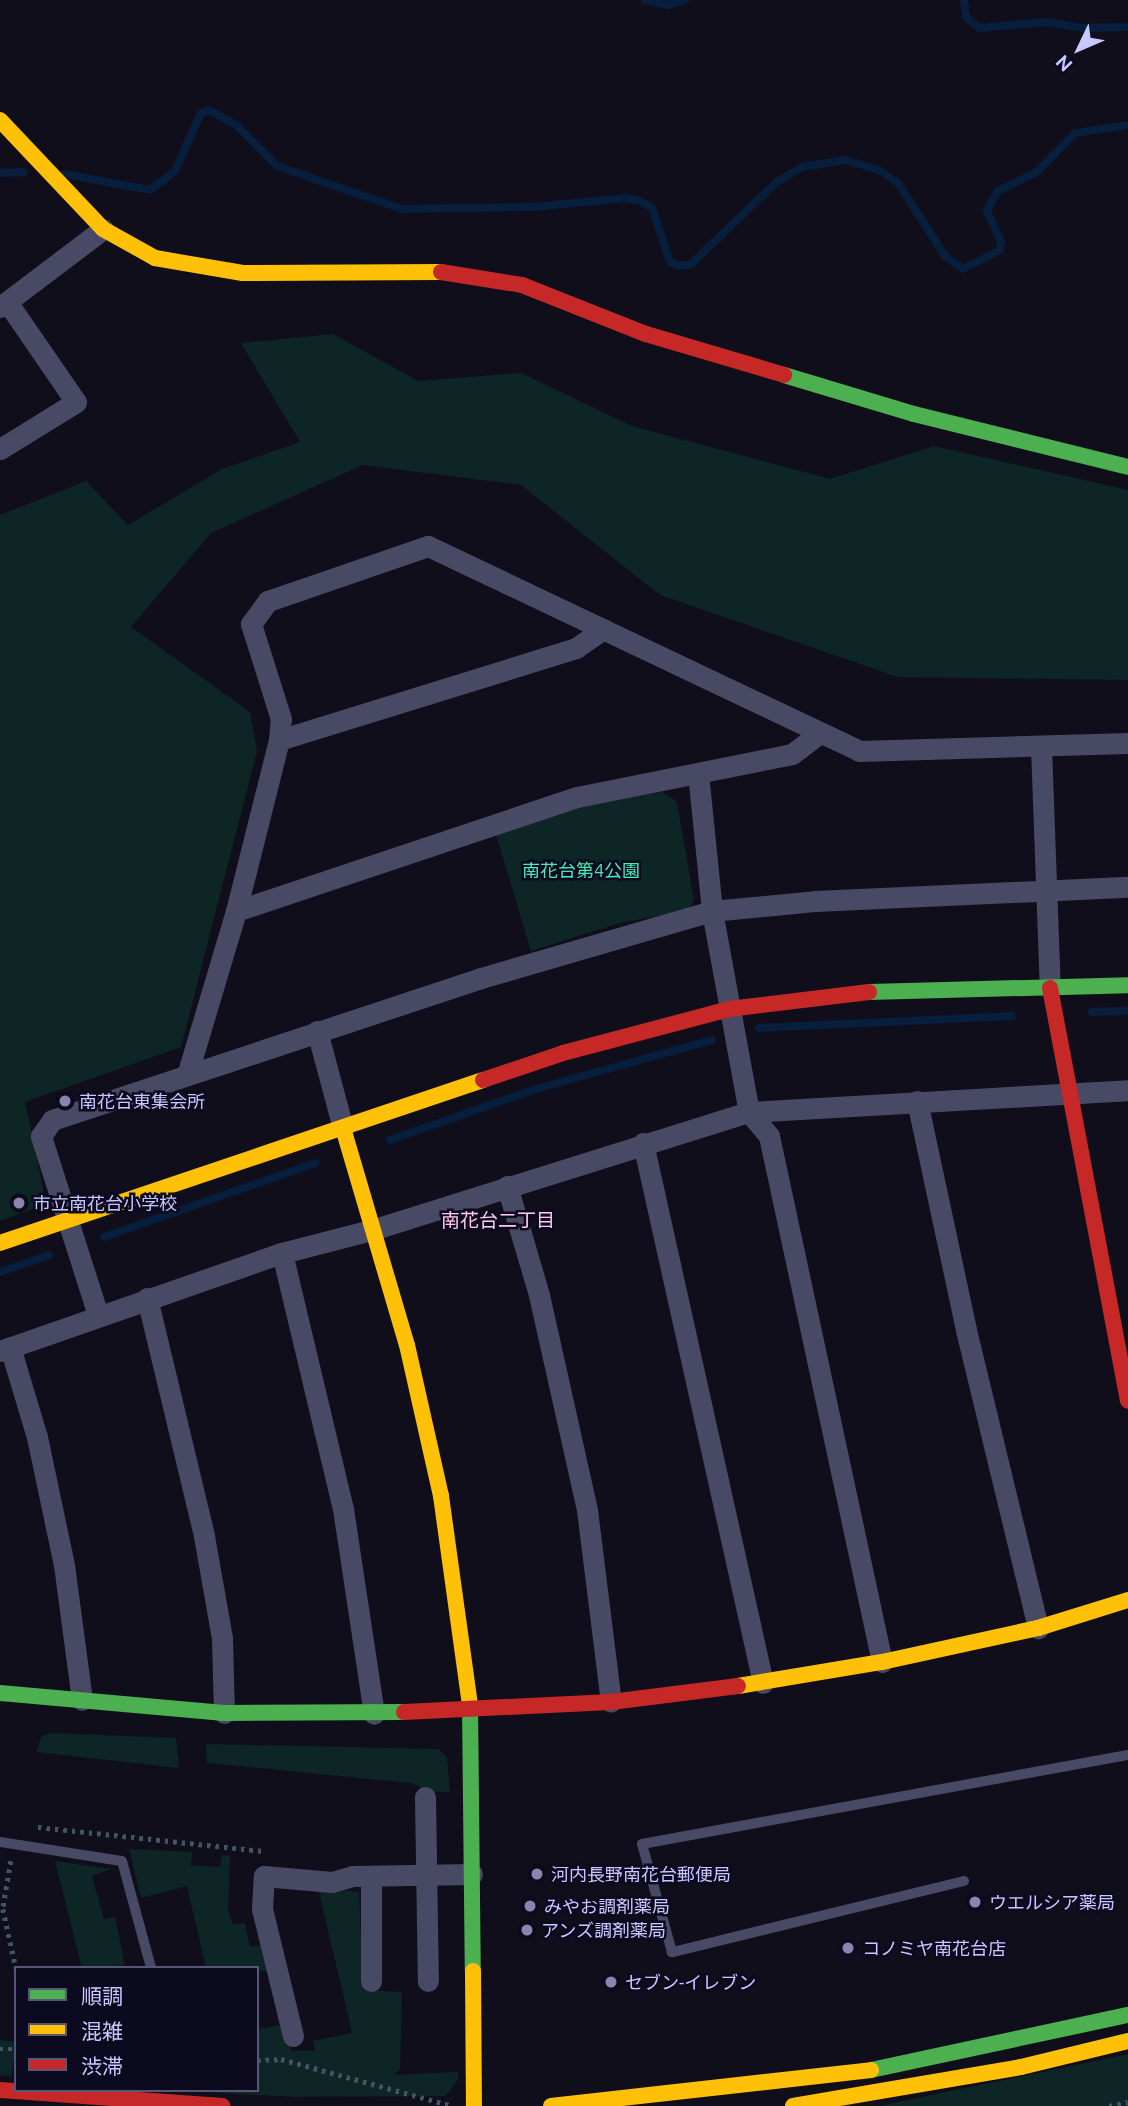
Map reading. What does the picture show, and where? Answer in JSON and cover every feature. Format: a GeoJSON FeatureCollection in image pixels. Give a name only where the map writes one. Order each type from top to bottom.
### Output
{"type":"FeatureCollection","features":[{"type":"Feature","properties":{"kind":"street"},"geometry":{"type":"LineString","coordinates":[[0,120],[103,229],[155,258],[243,272],[447,272],[522,285],[659,338],[914,414],[1128,467]]}},
{"type":"Feature","properties":{"kind":"street"},"geometry":{"type":"LineString","coordinates":[[0,449],[76,402],[4,305],[103,229]]}},
{"type":"Feature","properties":{"kind":"street"},"geometry":{"type":"LineString","coordinates":[[188,1072],[236,911],[279,740],[281,719],[251,624],[268,601],[338,576],[428,546],[817,735],[859,751],[1128,743]]}},
{"type":"Feature","properties":{"kind":"street"},"geometry":{"type":"LineString","coordinates":[[279,740],[576,648],[603,629]]}},
{"type":"Feature","properties":{"kind":"street"},"geometry":{"type":"LineString","coordinates":[[236,911],[577,797],[792,754],[817,735]]}},
{"type":"Feature","properties":{"kind":"street"},"geometry":{"type":"LineString","coordinates":[[1041,747],[1050,988],[1128,1401]]}},
{"type":"Feature","properties":{"kind":"street"},"geometry":{"type":"LineString","coordinates":[[698,773],[712,911],[749,1112],[769,1136],[882,1662]]}},
{"type":"Feature","properties":{"kind":"street"},"geometry":{"type":"LineString","coordinates":[[98,1315],[41,1136],[52,1120],[188,1072],[481,978],[712,911],[1128,887]]}},
{"type":"Feature","properties":{"kind":"street"},"geometry":{"type":"LineString","coordinates":[[0,1243],[564,1053],[729,1009],[846,993],[1128,985]]}},
{"type":"Feature","properties":{"kind":"street"},"geometry":{"type":"LineString","coordinates":[[317,1031],[343,1128],[375,1229],[441,1496],[471,1710],[474,2106]]}},
{"type":"Feature","properties":{"kind":"street"},"geometry":{"type":"LineString","coordinates":[[82,1700],[64,1565],[37,1437],[5,1349],[282,1253],[375,1229],[749,1112],[1128,1090]]}},
{"type":"Feature","properties":{"kind":"street"},"geometry":{"type":"LineString","coordinates":[[917,1101],[966,1330],[1038,1628]]}},
{"type":"Feature","properties":{"kind":"street"},"geometry":{"type":"LineString","coordinates":[[643,1143],[763,1683]]}},
{"type":"Feature","properties":{"kind":"street"},"geometry":{"type":"LineString","coordinates":[[507,1186],[539,1295],[587,1510],[611,1702]]}},
{"type":"Feature","properties":{"kind":"street"},"geometry":{"type":"LineString","coordinates":[[282,1253],[344,1509],[374,1714]]}},
{"type":"Feature","properties":{"kind":"street"},"geometry":{"type":"LineString","coordinates":[[148,1298],[204,1535],[222,1638],[225,1713]]}},
{"type":"Feature","properties":{"kind":"street"},"geometry":{"type":"LineString","coordinates":[[0,1693],[225,1713],[374,1714],[611,1702],[763,1683],[882,1662],[1038,1628],[1128,1600]]}},
{"type":"Feature","properties":{"kind":"street"},"geometry":{"type":"LineString","coordinates":[[425,1797],[428,1981]]}},
{"type":"Feature","properties":{"kind":"street"},"geometry":{"type":"LineString","coordinates":[[293,2036],[262,1909],[264,1876],[332,1882],[371,1876],[472,1874]]}},
{"type":"Feature","properties":{"kind":"street"},"geometry":{"type":"LineString","coordinates":[[371,1876],[371,1981]]}},
{"type":"Feature","properties":{"kind":"street"},"geometry":{"type":"LineString","coordinates":[[551,2106],[858,2073],[1128,2015]]}},
{"type":"Feature","properties":{"kind":"street"},"geometry":{"type":"LineString","coordinates":[[793,2106],[1021,2067],[1128,2041]]}},
{"type":"Feature","properties":{"kind":"street"},"geometry":{"type":"LineString","coordinates":[[28,2092],[222,2106]]}},
{"type":"Feature","properties":{"kind":"lane"},"geometry":{"type":"LineString","coordinates":[[964,1881],[672,1952],[642,1844],[1128,1755]]}},
{"type":"Feature","properties":{"kind":"lane"},"geometry":{"type":"LineString","coordinates":[[0,1842],[122,1861],[150,1966]]}},
{"type":"Feature","properties":{"kind":"path"},"geometry":{"type":"LineString","coordinates":[[259,2060],[281,2059],[453,2106]]}},
{"type":"Feature","properties":{"kind":"path"},"geometry":{"type":"LineString","coordinates":[[1109,2106],[1128,2102]]}},
{"type":"Feature","properties":{"kind":"green space"},"geometry":{"type":"Polygon","coordinates":[[[333,334],[418,381],[521,373],[632,426],[830,479],[934,446],[1128,490],[1128,680],[898,677],[660,595],[521,485],[363,465],[211,533],[131,627],[250,712],[257,751],[181,1047],[25,1102],[45,1197],[33,1209],[0,1221],[0,515],[86,481],[128,525],[222,469],[300,442],[241,343],[333,334]]]}},
{"type":"Feature","properties":{"kind":"green space","name":"南花台第4公園"},"geometry":{"type":"Polygon","coordinates":[[[662,792],[677,802],[694,900],[688,912],[623,922],[531,951],[495,831],[581,805],[662,792]]]}},
{"type":"Feature","properties":{"kind":"green space"},"geometry":{"type":"Polygon","coordinates":[[[52,1733],[176,1738],[179,1768],[36,1752],[42,1736],[52,1733]]]}},
{"type":"Feature","properties":{"kind":"green space"},"geometry":{"type":"Polygon","coordinates":[[[206,1744],[439,1749],[447,1757],[450,1792],[433,1792],[411,1783],[207,1763],[206,1744]]]}},
{"type":"Feature","properties":{"kind":"green space"},"geometry":{"type":"Polygon","coordinates":[[[129,1849],[192,1852],[191,1865],[220,1867],[222,1855],[230,1856],[228,1909],[233,1925],[245,1923],[250,1947],[266,1944],[272,1971],[259,1970],[259,1966],[206,1966],[187,1886],[141,1898],[129,1849]]]}},
{"type":"Feature","properties":{"kind":"green space"},"geometry":{"type":"Polygon","coordinates":[[[55,1861],[112,1869],[92,1876],[104,1919],[115,1917],[125,1965],[81,1966],[55,1861]]]}},
{"type":"Feature","properties":{"kind":"green space"},"geometry":{"type":"Polygon","coordinates":[[[318,1887],[359,1892],[363,1990],[402,1992],[400,2069],[394,2075],[458,2072],[458,2080],[445,2096],[294,2097],[204,2092],[259,2092],[259,2026],[260,2029],[285,2024],[291,2051],[315,2051],[313,2041],[352,2033],[318,1887]]]}},
{"type":"Feature","properties":{"kind":"green space"},"geometry":{"type":"Polygon","coordinates":[[[0,2040],[14,2042],[12,2077],[0,2075],[0,2040]]]}},
{"type":"Feature","properties":{"kind":"green space"},"geometry":{"type":"Polygon","coordinates":[[[1128,2054],[1128,2106],[879,2106],[1128,2054]]]}},
{"type":"Feature","properties":{"kind":"waterway"},"geometry":{"type":"LineString","coordinates":[[645,0],[668,5],[685,0]]}},
{"type":"Feature","properties":{"kind":"waterway"},"geometry":{"type":"LineString","coordinates":[[964,0],[966,17],[979,28],[1045,22],[1081,28],[1128,27]]}},
{"type":"Feature","properties":{"kind":"waterway"},"geometry":{"type":"LineString","coordinates":[[64,174],[150,190],[175,171],[201,113],[209,110],[236,125],[277,166],[402,209],[534,207],[625,198],[640,201],[652,208],[670,262],[679,266],[691,264],[778,181],[802,167],[845,160],[877,169],[898,183],[945,256],[963,269],[1000,250],[1001,242],[987,210],[998,191],[1037,172],[1075,133],[1128,125]]}},
{"type":"Feature","properties":{"kind":"waterway"},"geometry":{"type":"LineString","coordinates":[[0,173],[24,172]]}},
{"type":"Feature","properties":{"kind":"waterway"},"geometry":{"type":"LineString","coordinates":[[1092,1012],[1128,1011]]}},
{"type":"Feature","properties":{"kind":"waterway"},"geometry":{"type":"LineString","coordinates":[[759,1028],[1012,1016]]}},
{"type":"Feature","properties":{"kind":"waterway"},"geometry":{"type":"LineString","coordinates":[[390,1140],[536,1089],[711,1040]]}},
{"type":"Feature","properties":{"kind":"waterway"},"geometry":{"type":"LineString","coordinates":[[104,1237],[315,1163]]}},
{"type":"Feature","properties":{"kind":"waterway"},"geometry":{"type":"LineString","coordinates":[[0,1272],[49,1255]]}},
{"type":"Feature","properties":{"kind":"traffic: fast"},"geometry":{"type":"LineString","coordinates":[[784,375],[914,414],[1128,467]]}},
{"type":"Feature","properties":{"kind":"traffic: fast"},"geometry":{"type":"LineString","coordinates":[[869,992],[1128,985]]}},
{"type":"Feature","properties":{"kind":"traffic: fast"},"geometry":{"type":"LineString","coordinates":[[0,1693],[224,1713],[404,1712]]}},
{"type":"Feature","properties":{"kind":"traffic: fast"},"geometry":{"type":"LineString","coordinates":[[470,1705],[473,1971]]}},
{"type":"Feature","properties":{"kind":"traffic: fast"},"geometry":{"type":"LineString","coordinates":[[871,2070],[1128,2015]]}},
{"type":"Feature","properties":{"kind":"traffic: slow"},"geometry":{"type":"LineString","coordinates":[[0,120],[103,229],[155,258],[243,273],[441,272]]}},
{"type":"Feature","properties":{"kind":"traffic: slow"},"geometry":{"type":"LineString","coordinates":[[0,1243],[483,1080]]}},
{"type":"Feature","properties":{"kind":"traffic: slow"},"geometry":{"type":"LineString","coordinates":[[343,1128],[407,1345],[441,1496],[470,1705]]}},
{"type":"Feature","properties":{"kind":"traffic: slow"},"geometry":{"type":"LineString","coordinates":[[738,1686],[882,1662],[1038,1628],[1128,1600]]}},
{"type":"Feature","properties":{"kind":"traffic: slow"},"geometry":{"type":"LineString","coordinates":[[473,1971],[474,2106]]}},
{"type":"Feature","properties":{"kind":"traffic: slow"},"geometry":{"type":"LineString","coordinates":[[793,2106],[1021,2067],[1128,2041]]}},
{"type":"Feature","properties":{"kind":"traffic: slow"},"geometry":{"type":"LineString","coordinates":[[551,2106],[871,2070]]}},
{"type":"Feature","properties":{"kind":"traffic: jam"},"geometry":{"type":"LineString","coordinates":[[441,272],[522,285],[646,334],[784,375]]}},
{"type":"Feature","properties":{"kind":"traffic: jam"},"geometry":{"type":"LineString","coordinates":[[1050,988],[1128,1401]]}},
{"type":"Feature","properties":{"kind":"traffic: jam"},"geometry":{"type":"LineString","coordinates":[[483,1080],[563,1053],[729,1009],[869,992]]}},
{"type":"Feature","properties":{"kind":"traffic: jam"},"geometry":{"type":"LineString","coordinates":[[404,1712],[611,1702],[738,1686]]}},
{"type":"Feature","properties":{"kind":"traffic: jam"},"geometry":{"type":"LineString","coordinates":[[0,2090],[14,2091]]}},
{"type":"Feature","properties":{"kind":"traffic: jam"},"geometry":{"type":"LineString","coordinates":[[28,2092],[222,2106]]}},
{"type":"Feature","properties":{"kind":"place","name":"南花台東集会所"},"geometry":{"type":"Point","coordinates":[65,1101]}},
{"type":"Feature","properties":{"kind":"place","name":"市立南花台小学校"},"geometry":{"type":"Point","coordinates":[19,1203]}},
{"type":"Feature","properties":{"kind":"place","name":"河内長野南花台郵便局"},"geometry":{"type":"Point","coordinates":[537,1874]}},
{"type":"Feature","properties":{"kind":"place","name":"ウエルシア薬局"},"geometry":{"type":"Point","coordinates":[975,1902]}},
{"type":"Feature","properties":{"kind":"place","name":"みやお調剤薬局"},"geometry":{"type":"Point","coordinates":[530,1906]}},
{"type":"Feature","properties":{"kind":"place","name":"アンズ調剤薬局"},"geometry":{"type":"Point","coordinates":[527,1930]}},
{"type":"Feature","properties":{"kind":"place","name":"コノミヤ南花台店"},"geometry":{"type":"Point","coordinates":[848,1948]}},
{"type":"Feature","properties":{"kind":"place","name":"セブン-イレブン"},"geometry":{"type":"Point","coordinates":[611,1982]}},
{"type":"Feature","properties":{"kind":"district","name":"南花台二丁目"},"geometry":{"type":"Point","coordinates":[498,1221]}}]}
